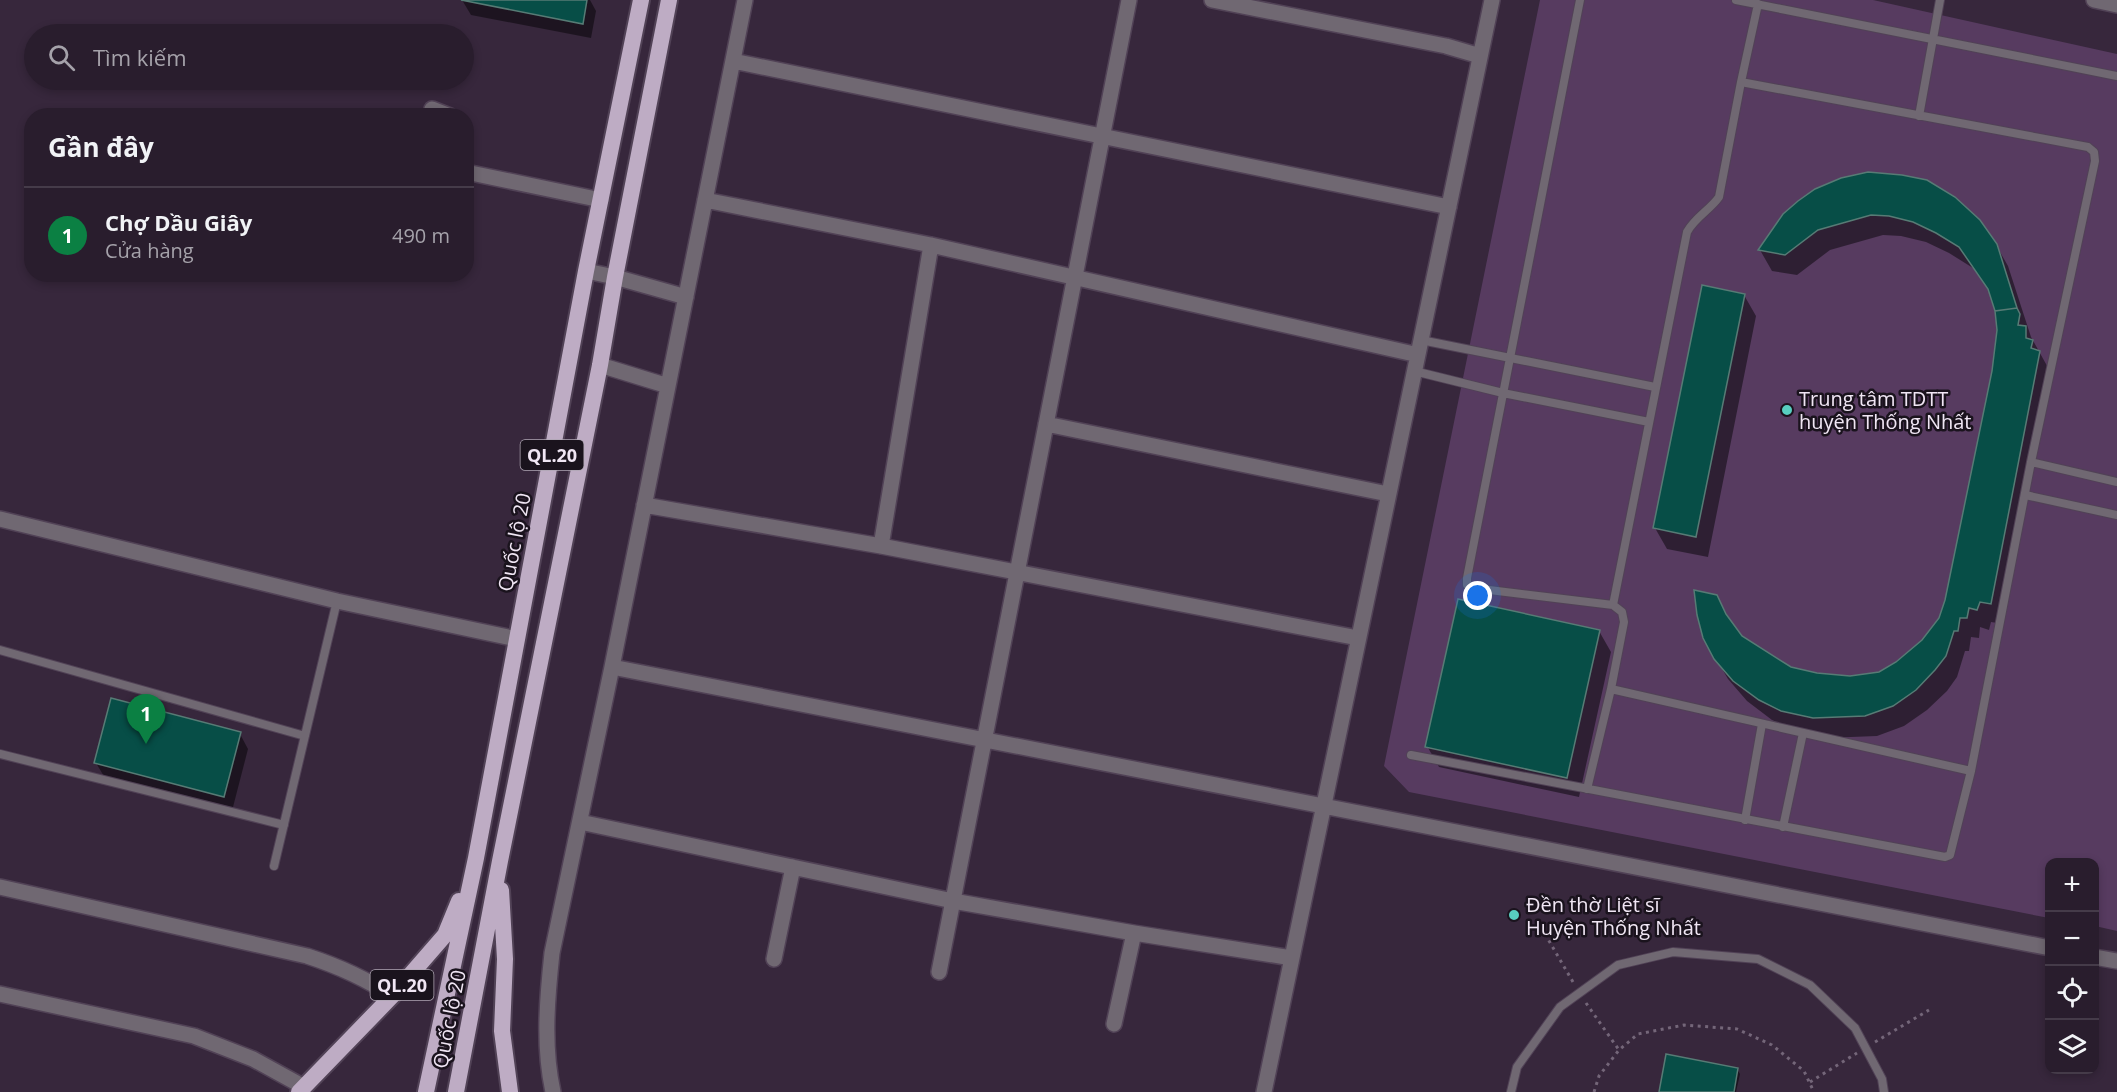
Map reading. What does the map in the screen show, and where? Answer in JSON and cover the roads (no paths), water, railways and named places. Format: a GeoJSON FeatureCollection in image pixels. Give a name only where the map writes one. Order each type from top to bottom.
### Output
{"type":"FeatureCollection","features":[{"type":"Feature","properties":{"kind":"highway","name":"Quốc lộ 20"},"geometry":{"type":"LineString","coordinates":[[426,1092],[476,858],[586,271],[641,0]]}},
{"type":"Feature","properties":{"kind":"highway","name":"Quốc lộ 20"},"geometry":{"type":"LineString","coordinates":[[456,1092],[600,365],[669,0]]}},
{"type":"Feature","properties":{"kind":"highway","name":"QL.20"},"geometry":{"type":"LineString","coordinates":[[301,1090],[392,996],[445,935],[476,858]]}},
{"type":"Feature","properties":{"kind":"highway","name":"QL.20"},"geometry":{"type":"LineString","coordinates":[[500,861],[504,959],[502,1031],[510,1092]]}},
{"type":"Feature","properties":{"kind":"street"},"geometry":{"type":"LineString","coordinates":[[553,1092],[547,1056],[552,953],[612,667],[745,0]]}},
{"type":"Feature","properties":{"kind":"street"},"geometry":{"type":"LineString","coordinates":[[939,972],[1129,0]]}},
{"type":"Feature","properties":{"kind":"street"},"geometry":{"type":"LineString","coordinates":[[1212,0],[1446,46],[1480,56]]}},
{"type":"Feature","properties":{"kind":"street"},"geometry":{"type":"LineString","coordinates":[[1264,1092],[1389,494],[1417,347],[1492,0]]}},
{"type":"Feature","properties":{"kind":"street"},"geometry":{"type":"LineString","coordinates":[[2094,0],[2117,4]]}},
{"type":"Feature","properties":{"kind":"street"},"geometry":{"type":"LineString","coordinates":[[733,62],[1449,207]]}},
{"type":"Feature","properties":{"kind":"street"},"geometry":{"type":"LineString","coordinates":[[474,174],[601,200]]}},
{"type":"Feature","properties":{"kind":"street"},"geometry":{"type":"LineString","coordinates":[[705,200],[1417,347]]}},
{"type":"Feature","properties":{"kind":"street"},"geometry":{"type":"LineString","coordinates":[[880,546],[931,245]]}},
{"type":"Feature","properties":{"kind":"street"},"geometry":{"type":"LineString","coordinates":[[586,271],[686,297]]}},
{"type":"Feature","properties":{"kind":"street"},"geometry":{"type":"LineString","coordinates":[[600,365],[668,386]]}},
{"type":"Feature","properties":{"kind":"street"},"geometry":{"type":"LineString","coordinates":[[1046,424],[1389,494]]}},
{"type":"Feature","properties":{"kind":"street"},"geometry":{"type":"LineString","coordinates":[[644,505],[880,546],[1358,638]]}},
{"type":"Feature","properties":{"kind":"street"},"geometry":{"type":"LineString","coordinates":[[0,519],[337,601],[517,639]]}},
{"type":"Feature","properties":{"kind":"street"},"geometry":{"type":"LineString","coordinates":[[612,667],[2045,947]]}},
{"type":"Feature","properties":{"kind":"street"},"geometry":{"type":"LineString","coordinates":[[580,822],[953,901],[1292,958]]}},
{"type":"Feature","properties":{"kind":"street"},"geometry":{"type":"LineString","coordinates":[[774,959],[793,867]]}},
{"type":"Feature","properties":{"kind":"street"},"geometry":{"type":"LineString","coordinates":[[0,887],[306,956],[342,968],[369,981],[392,996]]}},
{"type":"Feature","properties":{"kind":"street"},"geometry":{"type":"LineString","coordinates":[[1114,1024],[1134,933]]}},
{"type":"Feature","properties":{"kind":"street"},"geometry":{"type":"LineString","coordinates":[[2099,958],[2117,961]]}},
{"type":"Feature","properties":{"kind":"street"},"geometry":{"type":"LineString","coordinates":[[0,994],[194,1036],[253,1059],[301,1090]]}},
{"type":"Feature","properties":{"kind":"lane"},"geometry":{"type":"LineString","coordinates":[[1580,0],[1467,585],[1473,588],[1613,605],[1622,612],[1624,622],[1611,689],[1587,789]]}},
{"type":"Feature","properties":{"kind":"lane"},"geometry":{"type":"LineString","coordinates":[[1736,0],[2117,76]]}},
{"type":"Feature","properties":{"kind":"lane"},"geometry":{"type":"LineString","coordinates":[[1919,116],[1940,0]]}},
{"type":"Feature","properties":{"kind":"lane"},"geometry":{"type":"LineString","coordinates":[[1613,605],[1687,232],[1692,222],[1712,207],[1719,197],[1758,4]]}},
{"type":"Feature","properties":{"kind":"lane"},"geometry":{"type":"LineString","coordinates":[[1411,755],[1945,857],[1953,850],[1971,771],[2031,462],[2095,161],[2094,152],[2088,147],[1741,82]]}},
{"type":"Feature","properties":{"kind":"lane"},"geometry":{"type":"LineString","coordinates":[[1417,347],[1510,358],[1656,387]]}},
{"type":"Feature","properties":{"kind":"lane"},"geometry":{"type":"LineString","coordinates":[[1414,371],[1503,393],[1648,422]]}},
{"type":"Feature","properties":{"kind":"lane"},"geometry":{"type":"LineString","coordinates":[[2031,462],[2117,482]]}},
{"type":"Feature","properties":{"kind":"lane"},"geometry":{"type":"LineString","coordinates":[[2025,495],[2117,515]]}},
{"type":"Feature","properties":{"kind":"lane"},"geometry":{"type":"LineString","coordinates":[[274,866],[337,601]]}},
{"type":"Feature","properties":{"kind":"lane"},"geometry":{"type":"LineString","coordinates":[[0,650],[305,736]]}},
{"type":"Feature","properties":{"kind":"lane"},"geometry":{"type":"LineString","coordinates":[[1611,689],[1971,771]]}},
{"type":"Feature","properties":{"kind":"lane"},"geometry":{"type":"LineString","coordinates":[[1744,820],[1762,724]]}},
{"type":"Feature","properties":{"kind":"lane"},"geometry":{"type":"LineString","coordinates":[[1783,827],[1803,733]]}},
{"type":"Feature","properties":{"kind":"lane"},"geometry":{"type":"LineString","coordinates":[[0,754],[284,825]]}},
{"type":"Feature","properties":{"kind":"lane"},"geometry":{"type":"LineString","coordinates":[[1511,1092],[1517,1067],[1560,1007],[1618,965],[1673,952],[1758,959],[1810,985],[1855,1028],[1882,1079],[1884,1092]]}},
{"type":"Feature","properties":{"kind":"place","name":"Trung tâm TDTT huyện Thống Nhất"},"geometry":{"type":"Point","coordinates":[1787,410]}},
{"type":"Feature","properties":{"kind":"place","name":"Chợ Dầu Giây"},"geometry":{"type":"Point","coordinates":[146,744]}},
{"type":"Feature","properties":{"kind":"place","name":"Đền thờ Liệt sĩ Huyện Thống Nhất"},"geometry":{"type":"Point","coordinates":[1514,915]}}]}
